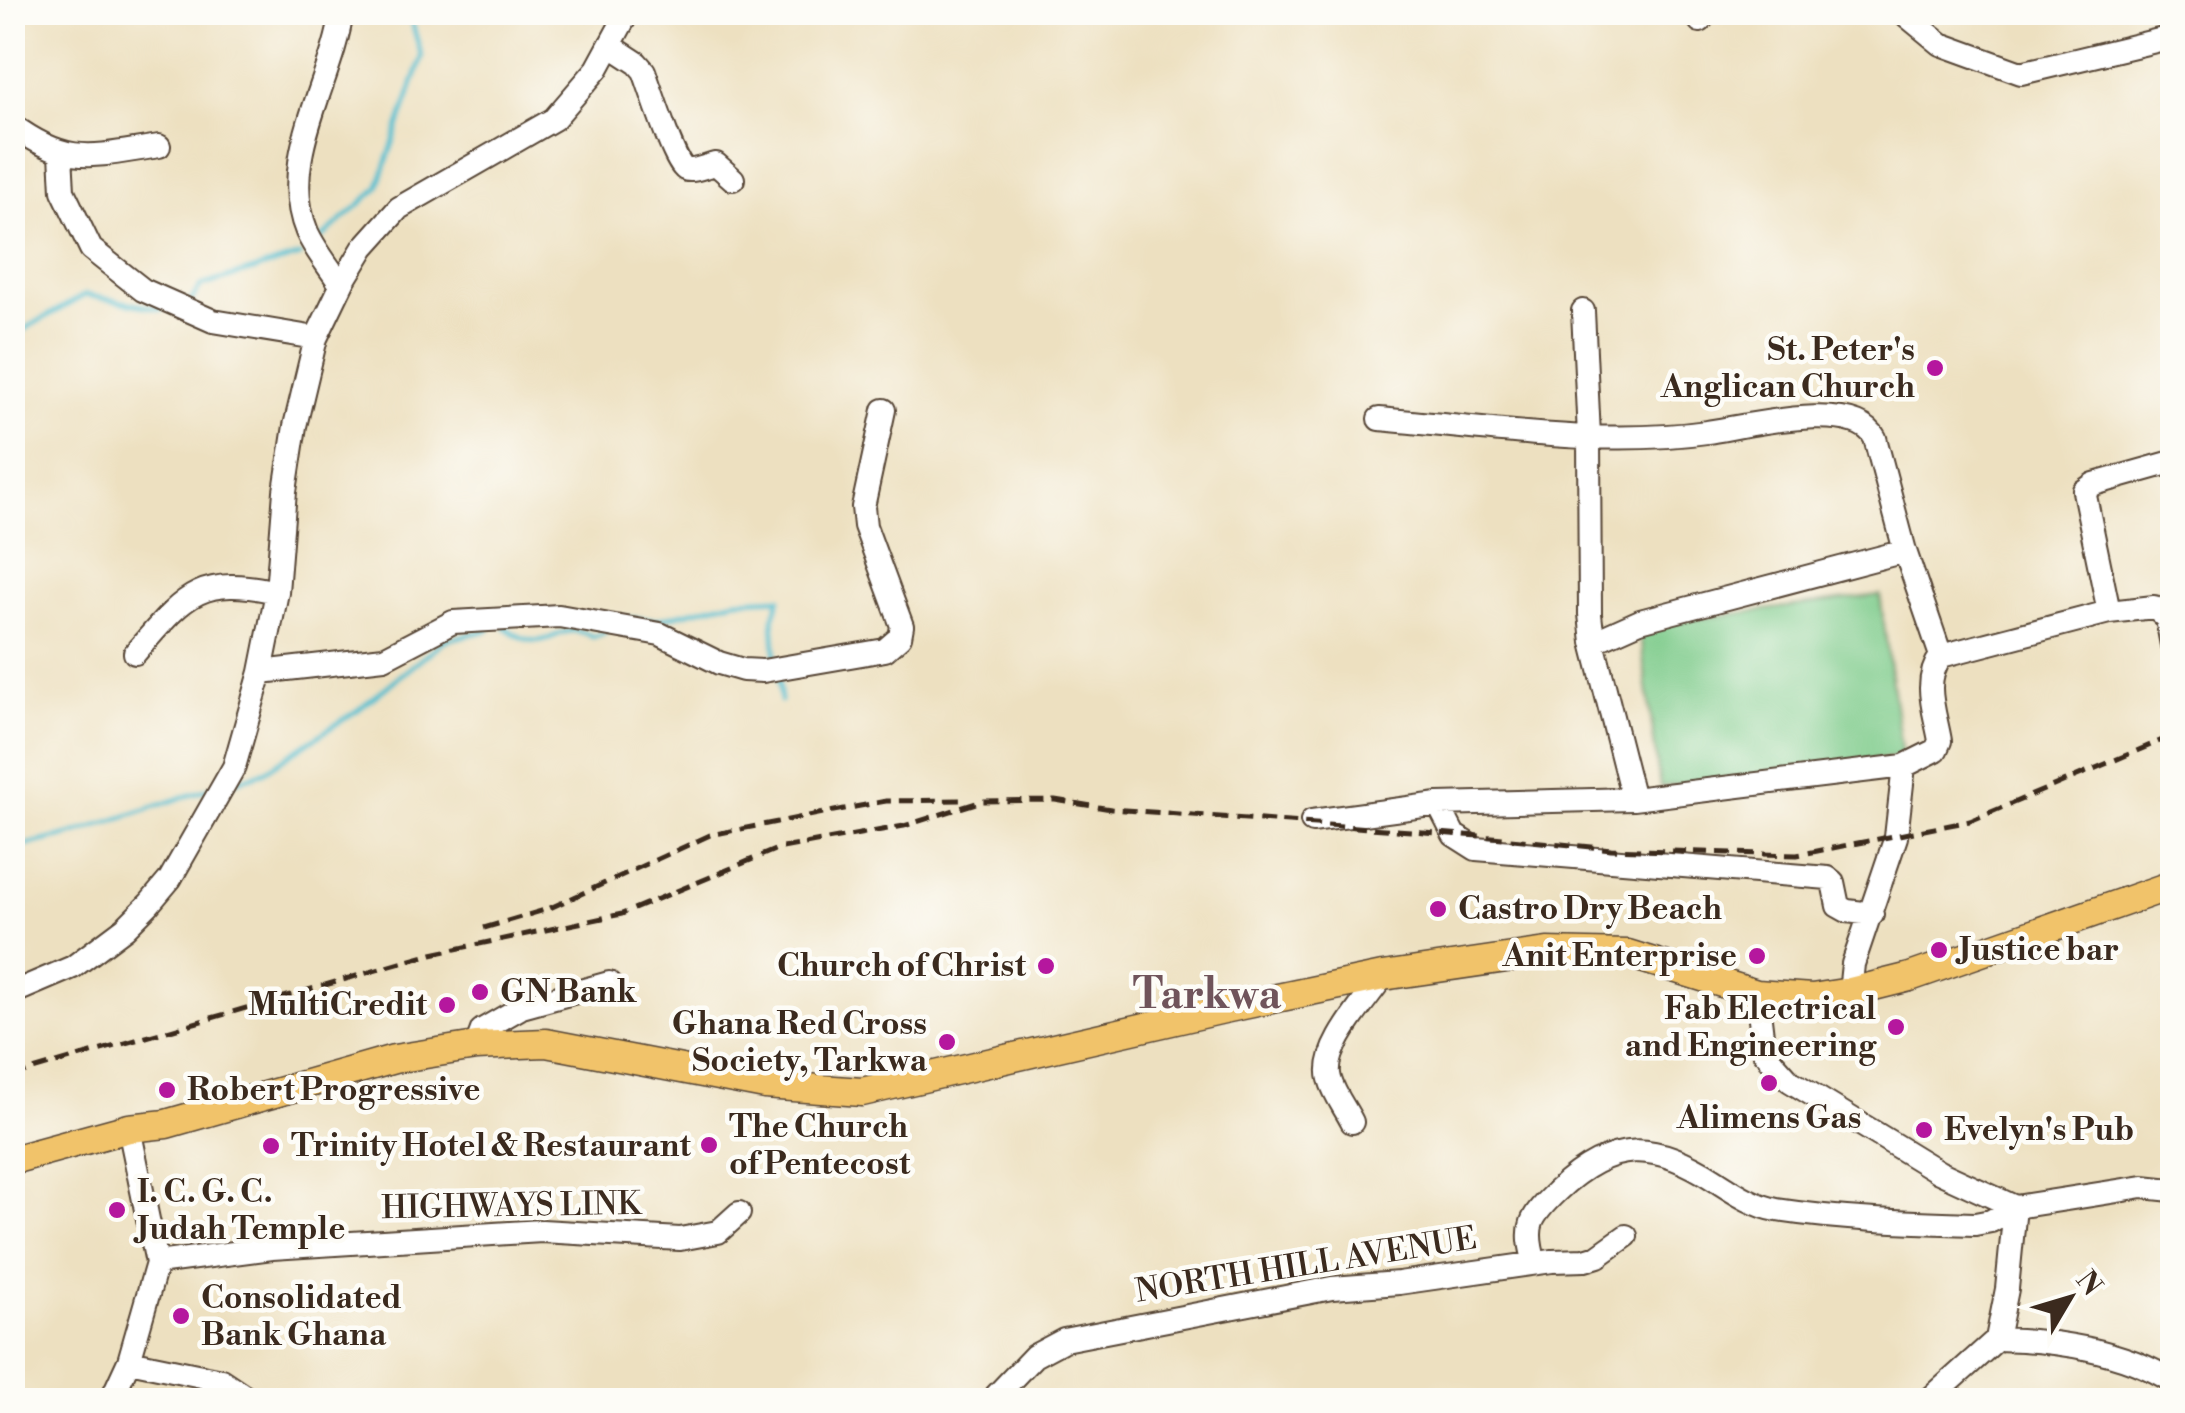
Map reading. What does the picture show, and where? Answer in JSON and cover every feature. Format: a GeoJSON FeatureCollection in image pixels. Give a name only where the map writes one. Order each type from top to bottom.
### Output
{"type":"FeatureCollection","features":[{"type":"Feature","properties":{"kind":"main road"},"geometry":{"type":"LineString","coordinates":[[12,1174],[131,1134],[394,1059],[476,1046],[546,1043],[765,1085],[862,1092],[1383,976],[1547,952],[1628,954],[1757,994],[1812,998],[1850,992],[2018,941],[2172,884]]}},
{"type":"Feature","properties":{"kind":"main road"},"geometry":{"type":"LineString","coordinates":[[12,1160],[131,1134]]}},
{"type":"Feature","properties":{"kind":"street"},"geometry":{"type":"LineString","coordinates":[[341,285],[308,234],[302,213],[300,160],[302,142],[338,44],[342,12]]}},
{"type":"Feature","properties":{"kind":"street"},"geometry":{"type":"LineString","coordinates":[[12,993],[73,966],[137,916],[170,879],[234,767],[261,672],[277,592],[295,426],[316,338],[364,247],[399,208],[554,119],[598,69],[628,12]]}},
{"type":"Feature","properties":{"kind":"street"},"geometry":{"type":"LineString","coordinates":[[1902,12],[1941,44],[2020,74],[2172,37]]}},
{"type":"Feature","properties":{"kind":"street"},"geometry":{"type":"LineString","coordinates":[[611,46],[644,71],[684,169],[716,164],[734,179]]}},
{"type":"Feature","properties":{"kind":"street"},"geometry":{"type":"LineString","coordinates":[[12,124],[37,143],[62,154],[108,154],[159,146]]}},
{"type":"Feature","properties":{"kind":"street"},"geometry":{"type":"LineString","coordinates":[[62,154],[63,190],[91,249],[142,290],[212,321],[316,338]]}},
{"type":"Feature","properties":{"kind":"street"},"geometry":{"type":"LineString","coordinates":[[1583,311],[1593,642],[1633,798]]}},
{"type":"Feature","properties":{"kind":"street"},"geometry":{"type":"LineString","coordinates":[[261,672],[384,658],[453,622],[559,616],[660,634],[719,663],[743,670],[763,671],[885,650],[900,636],[902,626],[865,526],[862,506],[884,410]]}},
{"type":"Feature","properties":{"kind":"street"},"geometry":{"type":"LineString","coordinates":[[1379,419],[1661,438],[1783,419],[1853,421],[1871,430],[1875,438],[1906,551],[1941,656]]}},
{"type":"Feature","properties":{"kind":"street"},"geometry":{"type":"LineString","coordinates":[[2110,612],[2084,491],[2094,484],[2172,462]]}},
{"type":"Feature","properties":{"kind":"street"},"geometry":{"type":"LineString","coordinates":[[1593,642],[1640,621],[1906,551]]}},
{"type":"Feature","properties":{"kind":"street"},"geometry":{"type":"LineString","coordinates":[[136,653],[179,603],[191,595],[224,584],[277,592]]}},
{"type":"Feature","properties":{"kind":"street"},"geometry":{"type":"LineString","coordinates":[[1312,821],[1438,804],[1633,798],[1904,766],[1936,750],[1940,741],[1929,680],[1941,656],[2110,612],[2154,607],[2167,619],[2172,645]]}},
{"type":"Feature","properties":{"kind":"street"},"geometry":{"type":"LineString","coordinates":[[1850,992],[1852,964],[1896,837],[1904,766]]}},
{"type":"Feature","properties":{"kind":"street"},"geometry":{"type":"LineString","coordinates":[[1438,804],[1454,835],[1476,849],[1828,878],[1833,882],[1838,906],[1846,911],[1872,914]]}},
{"type":"Feature","properties":{"kind":"street"},"geometry":{"type":"LineString","coordinates":[[1352,1122],[1329,1078],[1328,1062],[1342,1034],[1383,976]]}},
{"type":"Feature","properties":{"kind":"street"},"geometry":{"type":"LineString","coordinates":[[476,1046],[482,1030],[522,1007],[608,983]]}},
{"type":"Feature","properties":{"kind":"street"},"geometry":{"type":"LineString","coordinates":[[1757,994],[1764,1052],[1790,1081],[1939,1172],[2014,1207]]}},
{"type":"Feature","properties":{"kind":"street"},"geometry":{"type":"LineString","coordinates":[[111,1400],[129,1361],[157,1264],[131,1134]]}},
{"type":"Feature","properties":{"kind":"street"},"geometry":{"type":"LineString","coordinates":[[1535,1263],[1528,1230],[1534,1216],[1586,1168],[1634,1150],[1660,1152],[1688,1162],[1739,1195],[1772,1209],[1870,1220],[1975,1224],[1991,1221],[2014,1207],[2143,1188],[2172,1190]]}},
{"type":"Feature","properties":{"kind":"street"},"geometry":{"type":"LineString","coordinates":[[1929,1400],[1997,1339],[2008,1289],[2014,1207]]}},
{"type":"Feature","properties":{"kind":"street","name":"HIGHWAYS LINK"},"geometry":{"type":"LineString","coordinates":[[157,1264],[272,1248],[542,1231],[680,1239],[718,1232],[739,1212]]}},
{"type":"Feature","properties":{"kind":"street","name":"NORTH HILL AVENUE"},"geometry":{"type":"LineString","coordinates":[[992,1400],[1017,1370],[1064,1340],[1332,1288],[1585,1260],[1598,1256],[1626,1236]]}},
{"type":"Feature","properties":{"kind":"street"},"geometry":{"type":"LineString","coordinates":[[1997,1339],[2040,1340],[2086,1349],[2156,1371],[2172,1381]]}},
{"type":"Feature","properties":{"kind":"street"},"geometry":{"type":"LineString","coordinates":[[129,1361],[221,1380],[251,1400]]}},
{"type":"Feature","properties":{"kind":"green space"},"geometry":{"type":"Polygon","coordinates":[[[1880,595],[1902,756],[1660,787],[1639,626],[1880,595]]]}},
{"type":"Feature","properties":{"kind":"waterway"},"geometry":{"type":"LineString","coordinates":[[322,238],[378,188],[422,57],[410,16],[415,12]]}},
{"type":"Feature","properties":{"kind":"waterway"},"geometry":{"type":"LineString","coordinates":[[188,305],[201,286],[300,256]]}},
{"type":"Feature","properties":{"kind":"waterway"},"geometry":{"type":"LineString","coordinates":[[12,336],[85,295],[161,309]]}},
{"type":"Feature","properties":{"kind":"waterway"},"geometry":{"type":"LineString","coordinates":[[625,618],[656,620],[736,600],[780,598],[773,619],[776,663]]}},
{"type":"Feature","properties":{"kind":"waterway"},"geometry":{"type":"LineString","coordinates":[[505,627],[533,641],[569,631],[593,637],[604,633]]}},
{"type":"Feature","properties":{"kind":"waterway"},"geometry":{"type":"LineString","coordinates":[[236,781],[262,773],[359,709],[445,640],[489,630]]}},
{"type":"Feature","properties":{"kind":"waterway"},"geometry":{"type":"LineString","coordinates":[[778,674],[781,701]]}},
{"type":"Feature","properties":{"kind":"waterway"},"geometry":{"type":"LineString","coordinates":[[12,848],[69,835],[211,788]]}},
{"type":"Feature","properties":{"kind":"railway"},"geometry":{"type":"LineString","coordinates":[[12,1076],[432,954],[622,914],[777,849],[904,826],[982,801],[1055,800],[1111,809],[1611,849],[1797,855],[1970,821],[2172,736]]}},
{"type":"Feature","properties":{"kind":"railway"},"geometry":{"type":"LineString","coordinates":[[484,928],[548,909],[710,835],[886,801],[967,800]]}},
{"type":"Feature","properties":{"kind":"place","name":"St. Peter's Anglican Church"},"geometry":{"type":"Point","coordinates":[1935,368]}},
{"type":"Feature","properties":{"kind":"place","name":"Castro Dry Beach"},"geometry":{"type":"Point","coordinates":[1438,909]}},
{"type":"Feature","properties":{"kind":"place","name":"Justice bar"},"geometry":{"type":"Point","coordinates":[1939,950]}},
{"type":"Feature","properties":{"kind":"place","name":"Anit Enterprise"},"geometry":{"type":"Point","coordinates":[1757,956]}},
{"type":"Feature","properties":{"kind":"place","name":"Church of Christ"},"geometry":{"type":"Point","coordinates":[1046,966]}},
{"type":"Feature","properties":{"kind":"place","name":"GN Bank"},"geometry":{"type":"Point","coordinates":[480,992]}},
{"type":"Feature","properties":{"kind":"place","name":"MultiCredit"},"geometry":{"type":"Point","coordinates":[447,1005]}},
{"type":"Feature","properties":{"kind":"place","name":"Fab Electrical and Engineering"},"geometry":{"type":"Point","coordinates":[1896,1027]}},
{"type":"Feature","properties":{"kind":"place","name":"Ghana Red Cross Society, Tarkwa"},"geometry":{"type":"Point","coordinates":[947,1042]}},
{"type":"Feature","properties":{"kind":"place","name":"Alimens Gas"},"geometry":{"type":"Point","coordinates":[1769,1083]}},
{"type":"Feature","properties":{"kind":"place","name":"Robert Progressive"},"geometry":{"type":"Point","coordinates":[167,1090]}},
{"type":"Feature","properties":{"kind":"place","name":"Evelyn's Pub"},"geometry":{"type":"Point","coordinates":[1924,1130]}},
{"type":"Feature","properties":{"kind":"place","name":"The Church of Pentecost"},"geometry":{"type":"Point","coordinates":[709,1145]}},
{"type":"Feature","properties":{"kind":"place","name":"Trinity Hotel & Restaurant"},"geometry":{"type":"Point","coordinates":[271,1146]}},
{"type":"Feature","properties":{"kind":"place","name":"I. C. G. C. Judah Temple"},"geometry":{"type":"Point","coordinates":[117,1210]}},
{"type":"Feature","properties":{"kind":"place","name":"Consolidated Bank Ghana"},"geometry":{"type":"Point","coordinates":[181,1316]}},
{"type":"Feature","properties":{"kind":"district","name":"Tarkwa"},"geometry":{"type":"Point","coordinates":[1207,995]}}]}
